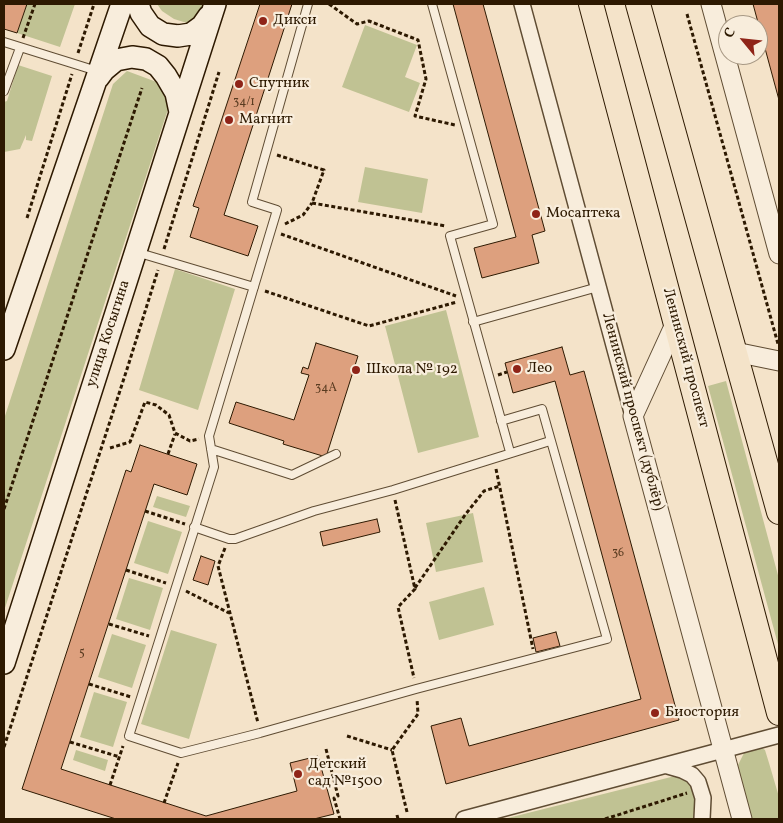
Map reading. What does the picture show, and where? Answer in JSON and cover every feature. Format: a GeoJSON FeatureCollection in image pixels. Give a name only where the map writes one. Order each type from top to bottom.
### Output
{"type":"FeatureCollection","features":[{"type":"Feature","properties":{"kind":"main road"},"geometry":{"type":"LineString","coordinates":[[4,349],[122,4]]}},
{"type":"Feature","properties":{"kind":"main road"},"geometry":{"type":"LineString","coordinates":[[138,4],[141,13],[150,26],[163,34],[178,36],[190,34],[202,26],[214,8]]}},
{"type":"Feature","properties":{"kind":"main road","name":"Ленинский проспект"},"geometry":{"type":"LineString","coordinates":[[591,4],[779,713]]}},
{"type":"Feature","properties":{"kind":"main road"},"geometry":{"type":"LineString","coordinates":[[638,4],[779,512]]}},
{"type":"Feature","properties":{"kind":"main road","name":"улица Косыгина"},"geometry":{"type":"LineString","coordinates":[[4,663],[214,8]]}},
{"type":"Feature","properties":{"kind":"main road"},"geometry":{"type":"LineString","coordinates":[[97,76],[116,60],[132,57],[146,60],[158,66],[166,76],[176,93],[180,112]]}},
{"type":"Feature","properties":{"kind":"street","name":"Ленинский проспект (дублёр)"},"geometry":{"type":"LineString","coordinates":[[522,4],[742,819]]}},
{"type":"Feature","properties":{"kind":"street"},"geometry":{"type":"LineString","coordinates":[[711,4],[779,254]]}},
{"type":"Feature","properties":{"kind":"street"},"geometry":{"type":"LineString","coordinates":[[633,416],[676,322]]}},
{"type":"Feature","properties":{"kind":"street"},"geometry":{"type":"LineString","coordinates":[[735,352],[779,361]]}},
{"type":"Feature","properties":{"kind":"street"},"geometry":{"type":"LineString","coordinates":[[464,819],[779,735]]}},
{"type":"Feature","properties":{"kind":"street"},"geometry":{"type":"LineString","coordinates":[[668,766],[692,775],[698,782],[703,798],[702,819]]}},
{"type":"Feature","properties":{"kind":"lane"},"geometry":{"type":"LineString","coordinates":[[308,4],[252,202],[277,210],[209,436],[214,467],[129,736],[181,753],[607,639],[542,410],[501,421]]}},
{"type":"Feature","properties":{"kind":"lane"},"geometry":{"type":"LineString","coordinates":[[432,4],[468,128],[493,224],[450,236],[510,452]]}},
{"type":"Feature","properties":{"kind":"lane"},"geometry":{"type":"LineString","coordinates":[[4,42],[75,64],[97,76]]}},
{"type":"Feature","properties":{"kind":"lane"},"geometry":{"type":"LineString","coordinates":[[4,91],[20,48]]}},
{"type":"Feature","properties":{"kind":"lane"},"geometry":{"type":"LineString","coordinates":[[136,252],[254,287]]}},
{"type":"Feature","properties":{"kind":"lane"},"geometry":{"type":"LineString","coordinates":[[473,322],[598,286]]}},
{"type":"Feature","properties":{"kind":"lane"},"geometry":{"type":"LineString","coordinates":[[194,527],[229,539],[244,536],[314,511],[393,490],[550,441]]}},
{"type":"Feature","properties":{"kind":"lane"},"geometry":{"type":"LineString","coordinates":[[211,449],[292,475],[336,454]]}},
{"type":"Feature","properties":{"kind":"path"},"geometry":{"type":"LineString","coordinates":[[20,48],[35,4]]}},
{"type":"Feature","properties":{"kind":"path"},"geometry":{"type":"LineString","coordinates":[[27,221],[94,4]]}},
{"type":"Feature","properties":{"kind":"path"},"geometry":{"type":"LineString","coordinates":[[329,4],[357,24],[368,21],[418,40],[426,79],[415,116],[468,128]]}},
{"type":"Feature","properties":{"kind":"path"},"geometry":{"type":"LineString","coordinates":[[687,14],[779,348]]}},
{"type":"Feature","properties":{"kind":"path"},"geometry":{"type":"LineString","coordinates":[[4,747],[128,366],[219,72]]}},
{"type":"Feature","properties":{"kind":"path"},"geometry":{"type":"LineString","coordinates":[[4,509],[142,88]]}},
{"type":"Feature","properties":{"kind":"path"},"geometry":{"type":"LineString","coordinates":[[266,152],[324,170],[312,203],[303,215],[271,230]]}},
{"type":"Feature","properties":{"kind":"path"},"geometry":{"type":"LineString","coordinates":[[312,203],[472,230]]}},
{"type":"Feature","properties":{"kind":"path"},"geometry":{"type":"LineString","coordinates":[[271,230],[468,300]]}},
{"type":"Feature","properties":{"kind":"path"},"geometry":{"type":"LineString","coordinates":[[254,287],[369,326],[468,300]]}},
{"type":"Feature","properties":{"kind":"path"},"geometry":{"type":"LineString","coordinates":[[499,374],[507,372]]}},
{"type":"Feature","properties":{"kind":"path"},"geometry":{"type":"LineString","coordinates":[[110,448],[130,442],[145,402],[156,405],[169,414],[175,433],[168,454]]}},
{"type":"Feature","properties":{"kind":"path"},"geometry":{"type":"LineString","coordinates":[[175,433],[190,441],[209,436]]}},
{"type":"Feature","properties":{"kind":"path"},"geometry":{"type":"LineString","coordinates":[[494,458],[535,659]]}},
{"type":"Feature","properties":{"kind":"path"},"geometry":{"type":"LineString","coordinates":[[392,750],[418,714],[416,690],[398,607],[415,589],[465,515],[484,491],[500,486]]}},
{"type":"Feature","properties":{"kind":"path"},"geometry":{"type":"LineString","coordinates":[[393,490],[415,589]]}},
{"type":"Feature","properties":{"kind":"path"},"geometry":{"type":"LineString","coordinates":[[145,511],[194,527]]}},
{"type":"Feature","properties":{"kind":"path"},"geometry":{"type":"LineString","coordinates":[[229,539],[218,566],[260,733]]}},
{"type":"Feature","properties":{"kind":"path"},"geometry":{"type":"LineString","coordinates":[[126,570],[176,586],[230,613]]}},
{"type":"Feature","properties":{"kind":"path"},"geometry":{"type":"LineString","coordinates":[[109,624],[159,640]]}},
{"type":"Feature","properties":{"kind":"path"},"geometry":{"type":"LineString","coordinates":[[89,684],[140,700]]}},
{"type":"Feature","properties":{"kind":"path"},"geometry":{"type":"LineString","coordinates":[[110,786],[125,741],[129,736]]}},
{"type":"Feature","properties":{"kind":"path"},"geometry":{"type":"LineString","coordinates":[[347,736],[392,750]]}},
{"type":"Feature","properties":{"kind":"path"},"geometry":{"type":"LineString","coordinates":[[70,742],[120,757]]}},
{"type":"Feature","properties":{"kind":"path"},"geometry":{"type":"LineString","coordinates":[[326,749],[338,796],[334,798],[340,819]]}},
{"type":"Feature","properties":{"kind":"path"},"geometry":{"type":"LineString","coordinates":[[392,750],[408,812]]}},
{"type":"Feature","properties":{"kind":"path"},"geometry":{"type":"LineString","coordinates":[[164,803],[181,753]]}},
{"type":"Feature","properties":{"kind":"path"},"geometry":{"type":"LineString","coordinates":[[605,819],[700,789]]}},
{"type":"Feature","properties":{"kind":"green space"},"geometry":{"type":"Polygon","coordinates":[[[27,4],[75,4],[60,47],[17,33],[27,4]]]}},
{"type":"Feature","properties":{"kind":"green space"},"geometry":{"type":"Polygon","coordinates":[[[157,4],[204,4],[200,18],[187,23],[174,19],[162,11],[157,4]]]}},
{"type":"Feature","properties":{"kind":"green space"},"geometry":{"type":"Polygon","coordinates":[[[365,25],[417,45],[405,77],[420,83],[409,112],[342,87],[365,25]]]}},
{"type":"Feature","properties":{"kind":"green space"},"geometry":{"type":"Polygon","coordinates":[[[18,65],[52,76],[32,141],[26,140],[26,135],[20,149],[4,152],[4,102],[7,101],[18,65]]]}},
{"type":"Feature","properties":{"kind":"green space"},"geometry":{"type":"Polygon","coordinates":[[[127,71],[162,84],[170,103],[4,611],[4,419],[113,84],[127,71]]]}},
{"type":"Feature","properties":{"kind":"green space"},"geometry":{"type":"Polygon","coordinates":[[[365,167],[428,179],[422,213],[358,202],[365,167]]]}},
{"type":"Feature","properties":{"kind":"green space"},"geometry":{"type":"Polygon","coordinates":[[[175,269],[235,289],[198,410],[139,390],[175,269]]]}},
{"type":"Feature","properties":{"kind":"green space"},"geometry":{"type":"Polygon","coordinates":[[[446,310],[479,437],[418,453],[385,326],[446,310]]]}},
{"type":"Feature","properties":{"kind":"green space"},"geometry":{"type":"Polygon","coordinates":[[[726,381],[779,579],[779,648],[708,386],[726,381]]]}},
{"type":"Feature","properties":{"kind":"green space"},"geometry":{"type":"Polygon","coordinates":[[[157,496],[190,506],[186,517],[153,507],[157,496]]]}},
{"type":"Feature","properties":{"kind":"green space"},"geometry":{"type":"Polygon","coordinates":[[[473,513],[483,562],[436,572],[426,523],[473,513]]]}},
{"type":"Feature","properties":{"kind":"green space"},"geometry":{"type":"Polygon","coordinates":[[[148,521],[182,532],[168,574],[134,563],[148,521]]]}},
{"type":"Feature","properties":{"kind":"green space"},"geometry":{"type":"Polygon","coordinates":[[[129,578],[163,588],[150,630],[116,619],[129,578]]]}},
{"type":"Feature","properties":{"kind":"green space"},"geometry":{"type":"Polygon","coordinates":[[[484,587],[494,625],[439,640],[429,602],[484,587]]]}},
{"type":"Feature","properties":{"kind":"green space"},"geometry":{"type":"Polygon","coordinates":[[[171,630],[217,644],[189,739],[141,724],[171,630]]]}},
{"type":"Feature","properties":{"kind":"green space"},"geometry":{"type":"Polygon","coordinates":[[[112,634],[146,645],[132,688],[98,677],[112,634]]]}},
{"type":"Feature","properties":{"kind":"green space"},"geometry":{"type":"Polygon","coordinates":[[[94,692],[127,702],[113,747],[80,737],[94,692]]]}},
{"type":"Feature","properties":{"kind":"green space"},"geometry":{"type":"Polygon","coordinates":[[[755,748],[765,750],[779,797],[779,819],[752,819],[738,765],[744,753],[755,748]]]}},
{"type":"Feature","properties":{"kind":"green space"},"geometry":{"type":"Polygon","coordinates":[[[76,750],[108,760],[105,771],[73,760],[76,750]]]}},
{"type":"Feature","properties":{"kind":"green space"},"geometry":{"type":"Polygon","coordinates":[[[679,775],[691,781],[698,802],[697,819],[504,819],[679,775]]]}},
{"type":"Feature","properties":{"kind":"building"},"geometry":{"type":"Polygon","coordinates":[[[4,4],[27,4],[17,33],[4,29],[4,4]]]}},
{"type":"Feature","properties":{"kind":"building"},"geometry":{"type":"Polygon","coordinates":[[[260,4],[292,4],[224,215],[258,226],[248,256],[190,237],[199,208],[193,206],[260,4]]]}},
{"type":"Feature","properties":{"kind":"building"},"geometry":{"type":"Polygon","coordinates":[[[453,4],[483,4],[545,231],[532,235],[539,263],[482,278],[474,248],[516,237],[453,4]]]}},
{"type":"Feature","properties":{"kind":"building"},"geometry":{"type":"Polygon","coordinates":[[[753,4],[779,4],[779,100],[768,59],[768,15],[756,15],[753,4]]]}},
{"type":"Feature","properties":{"kind":"building"},"geometry":{"type":"Polygon","coordinates":[[[316,343],[358,356],[326,457],[283,444],[284,441],[229,423],[236,402],[294,420],[309,375],[301,373],[303,367],[308,369],[316,343]]]}},
{"type":"Feature","properties":{"kind":"building"},"geometry":{"type":"Polygon","coordinates":[[[562,347],[570,375],[584,371],[679,720],[446,784],[431,726],[461,718],[469,746],[641,699],[555,381],[513,393],[505,363],[562,347]]]}},
{"type":"Feature","properties":{"kind":"building"},"geometry":{"type":"Polygon","coordinates":[[[140,445],[197,464],[187,495],[154,484],[61,769],[206,816],[297,791],[290,763],[318,756],[334,814],[314,819],[116,819],[22,789],[126,470],[131,472],[140,445]]]}},
{"type":"Feature","properties":{"kind":"building"},"geometry":{"type":"Polygon","coordinates":[[[377,519],[380,532],[323,546],[320,532],[377,519]]]}},
{"type":"Feature","properties":{"kind":"building"},"geometry":{"type":"Polygon","coordinates":[[[201,556],[215,561],[208,585],[193,580],[201,556]]]}},
{"type":"Feature","properties":{"kind":"building"},"geometry":{"type":"Polygon","coordinates":[[[556,632],[560,646],[536,652],[533,638],[556,632]]]}},
{"type":"Feature","properties":{"kind":"place","name":"Дикси"},"geometry":{"type":"Point","coordinates":[263,21]}},
{"type":"Feature","properties":{"kind":"place","name":"Спутник"},"geometry":{"type":"Point","coordinates":[239,84]}},
{"type":"Feature","properties":{"kind":"place","name":"Магнит"},"geometry":{"type":"Point","coordinates":[229,120]}},
{"type":"Feature","properties":{"kind":"place","name":"Мосаптека"},"geometry":{"type":"Point","coordinates":[536,214]}},
{"type":"Feature","properties":{"kind":"place","name":"Лео"},"geometry":{"type":"Point","coordinates":[517,369]}},
{"type":"Feature","properties":{"kind":"place","name":"Школа № 192"},"geometry":{"type":"Point","coordinates":[356,370]}},
{"type":"Feature","properties":{"kind":"place","name":"Биостория"},"geometry":{"type":"Point","coordinates":[655,713]}},
{"type":"Feature","properties":{"kind":"place","name":"Детский сад №1500"},"geometry":{"type":"Point","coordinates":[298,774]}}]}
